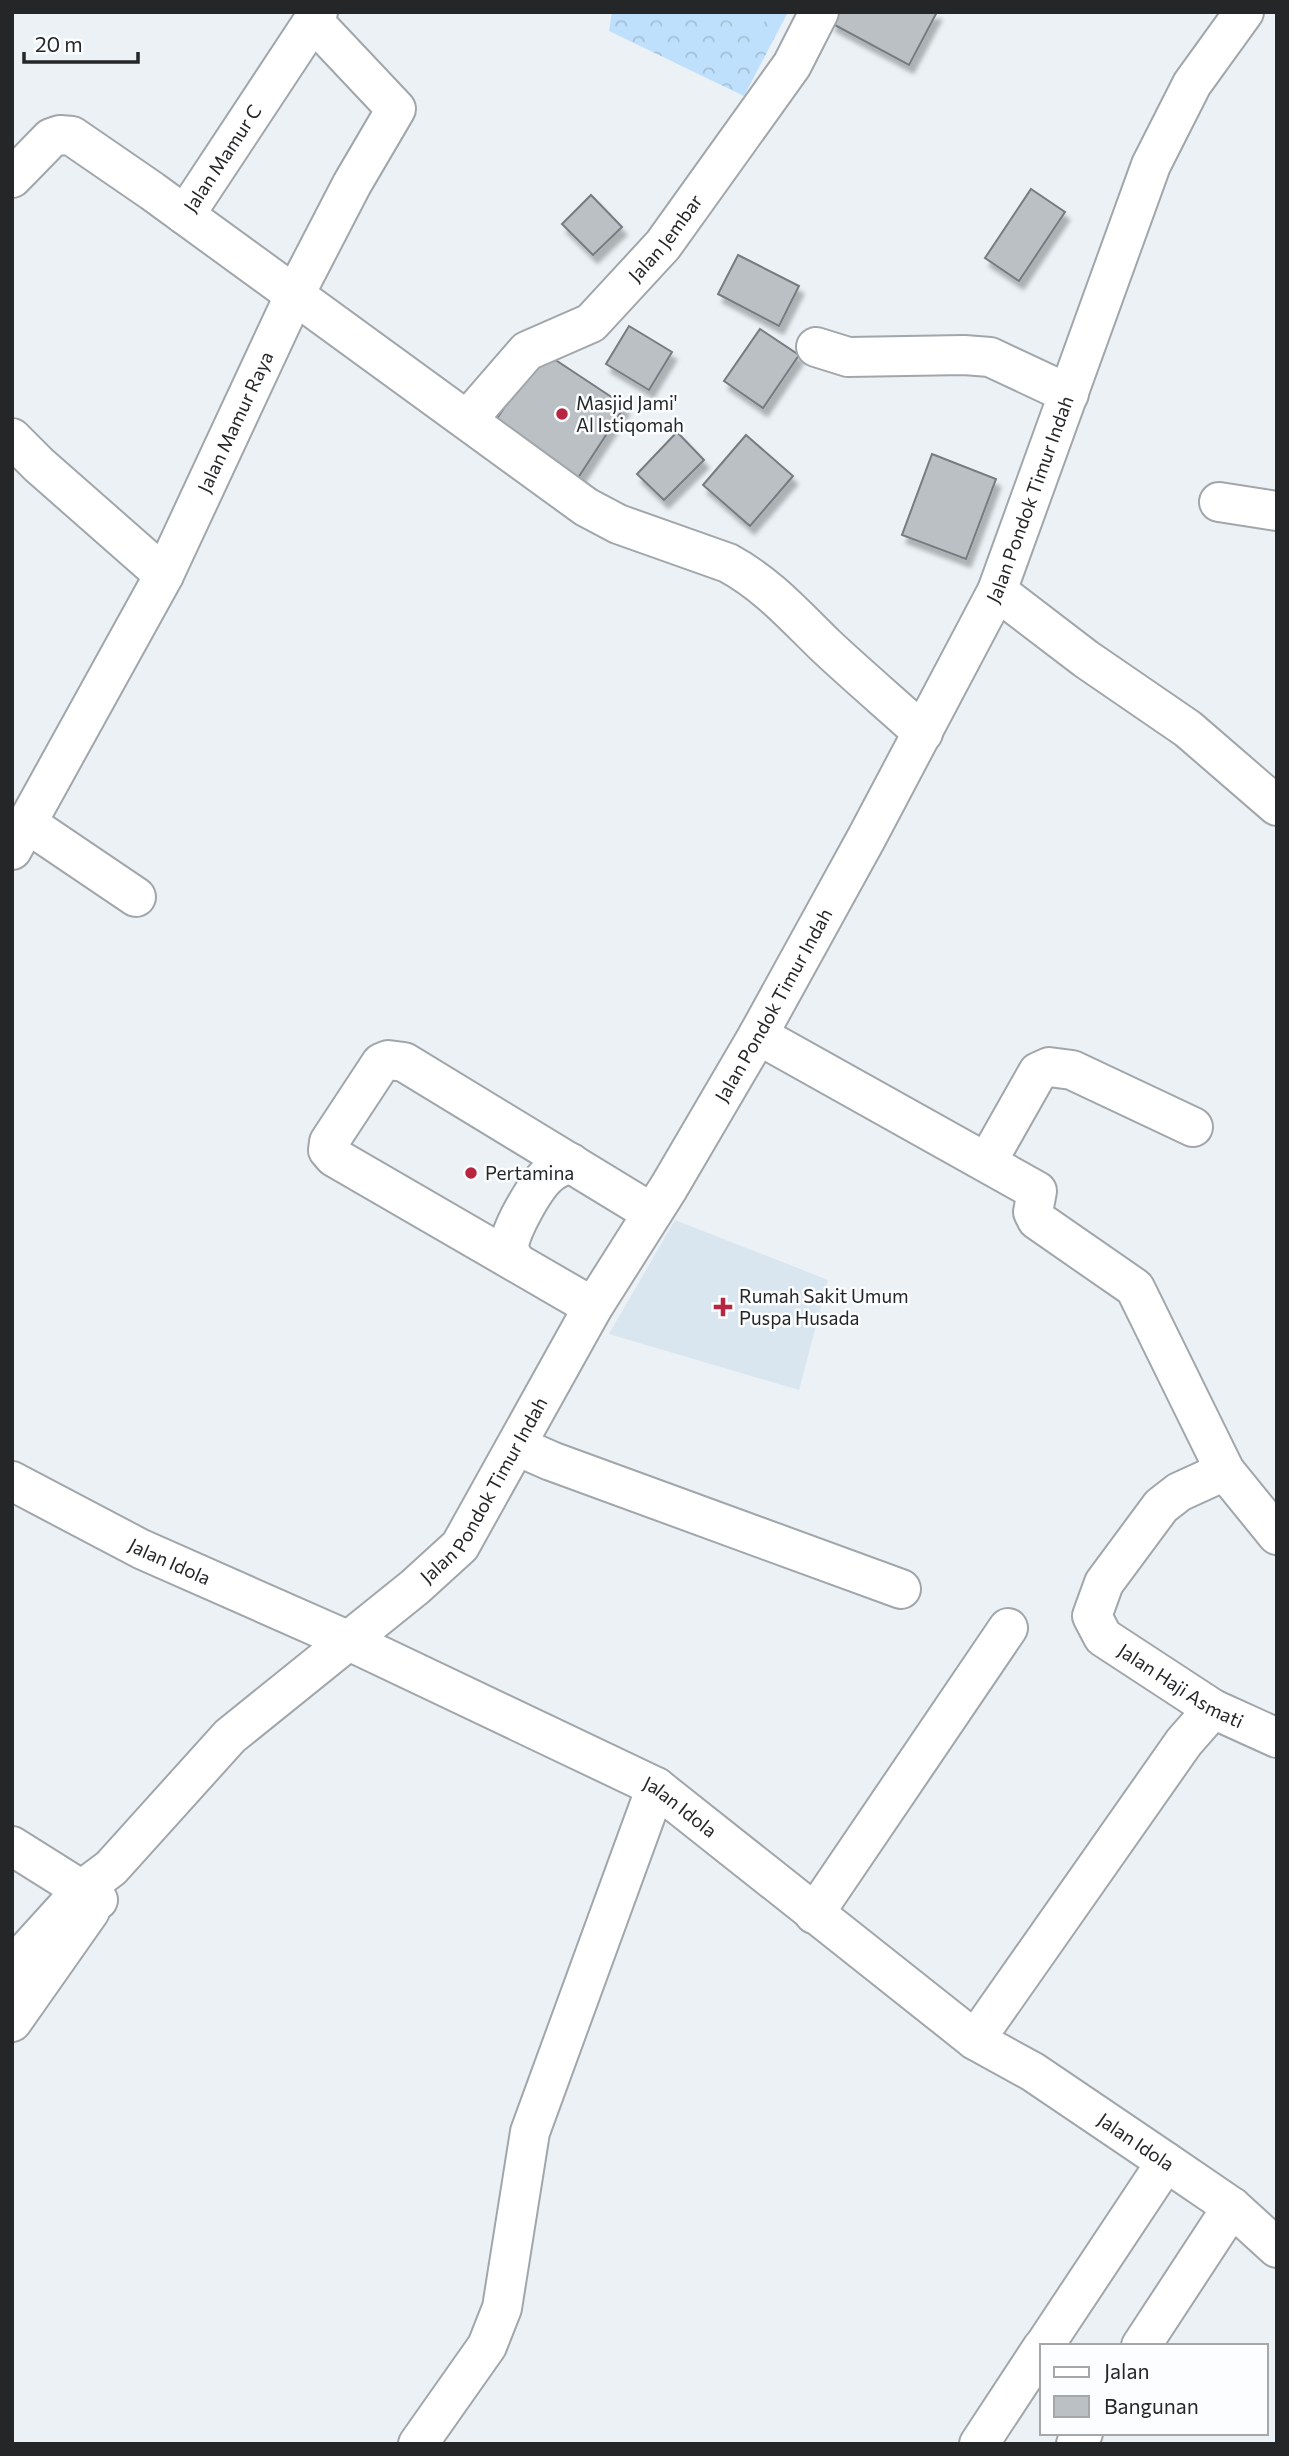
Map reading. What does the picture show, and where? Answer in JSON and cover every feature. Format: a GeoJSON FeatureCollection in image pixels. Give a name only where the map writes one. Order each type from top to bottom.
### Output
{"type":"FeatureCollection","features":[{"type":"Feature","properties":{"kind":"street","name":"Jalan Jembar"},"geometry":{"type":"LineString","coordinates":[[468,419],[527,351],[591,323],[663,244],[792,65],[818,12]]}},
{"type":"Feature","properties":{"kind":"street","name":"Jalan Pondok Timur Indah"},"geometry":{"type":"LineString","coordinates":[[12,1966],[97,1886],[230,1736],[429,1575],[460,1546],[593,1307],[653,1213],[758,1035],[923,733],[997,591],[1151,165],[1192,84],[1244,12]]}},
{"type":"Feature","properties":{"kind":"street","name":"Jalan Mamur C"},"geometry":{"type":"LineString","coordinates":[[316,17],[185,215],[468,419],[512,455],[586,508],[618,524],[728,563],[744,572],[766,588],[923,733]]}},
{"type":"Feature","properties":{"kind":"street","name":"Jalan Mamur Raya"},"geometry":{"type":"LineString","coordinates":[[20,837],[164,575],[294,296],[352,184],[396,109],[316,17]]}},
{"type":"Feature","properties":{"kind":"street"},"geometry":{"type":"LineString","coordinates":[[12,178],[51,138],[60,135],[72,136],[185,215]]}},
{"type":"Feature","properties":{"kind":"street"},"geometry":{"type":"LineString","coordinates":[[816,347],[856,358],[964,355],[990,357],[1069,394]]}},
{"type":"Feature","properties":{"kind":"street"},"geometry":{"type":"LineString","coordinates":[[12,438],[164,575]]}},
{"type":"Feature","properties":{"kind":"street"},"geometry":{"type":"LineString","coordinates":[[1219,502],[1277,511]]}},
{"type":"Feature","properties":{"kind":"street"},"geometry":{"type":"LineString","coordinates":[[997,591],[1086,659],[1188,729],[1277,806]]}},
{"type":"Feature","properties":{"kind":"street"},"geometry":{"type":"LineString","coordinates":[[20,837],[136,897]]}},
{"type":"Feature","properties":{"kind":"street"},"geometry":{"type":"LineString","coordinates":[[758,1035],[1037,1191],[1033,1212],[1047,1229],[1135,1288],[1225,1471],[1277,1535]]}},
{"type":"Feature","properties":{"kind":"street"},"geometry":{"type":"LineString","coordinates":[[593,1307],[334,1157],[328,1150],[329,1142],[381,1063],[388,1060],[404,1062],[653,1213]]}},
{"type":"Feature","properties":{"kind":"street"},"geometry":{"type":"LineString","coordinates":[[987,1162],[1038,1072],[1049,1067],[1072,1070],[1194,1127]]}},
{"type":"Feature","properties":{"kind":"street"},"geometry":{"type":"LineString","coordinates":[[516,1262],[509,1244],[522,1215],[541,1182],[549,1174],[571,1163]]}},
{"type":"Feature","properties":{"kind":"street"},"geometry":{"type":"LineString","coordinates":[[517,1446],[551,1461],[901,1589]]}},
{"type":"Feature","properties":{"kind":"street","name":"Jalan Haji Asmati"},"geometry":{"type":"LineString","coordinates":[[1225,1471],[1179,1492],[1161,1506],[1104,1583],[1092,1616],[1103,1637],[1213,1709],[1277,1738]]}},
{"type":"Feature","properties":{"kind":"street","name":"Jalan Idola"},"geometry":{"type":"LineString","coordinates":[[12,1481],[141,1549],[347,1640],[656,1787],[975,2040],[1033,2072],[1232,2207],[1277,2248]]}},
{"type":"Feature","properties":{"kind":"street"},"geometry":{"type":"LineString","coordinates":[[814,1914],[1008,1628]]}},
{"type":"Feature","properties":{"kind":"street"},"geometry":{"type":"LineString","coordinates":[[975,2040],[1184,1742],[1213,1709]]}},
{"type":"Feature","properties":{"kind":"street"},"geometry":{"type":"LineString","coordinates":[[418,2444],[487,2346],[494,2331],[502,2308],[530,2132],[656,1787]]}},
{"type":"Feature","properties":{"kind":"street"},"geometry":{"type":"LineString","coordinates":[[12,1846],[97,1886]]}},
{"type":"Feature","properties":{"kind":"street","name":"Jalan Pondok Timur Indah"},"geometry":{"type":"LineString","coordinates":[[12,2022],[97,1886]]}},
{"type":"Feature","properties":{"kind":"street"},"geometry":{"type":"LineString","coordinates":[[1045,2344],[1166,2162]]}},
{"type":"Feature","properties":{"kind":"street"},"geometry":{"type":"LineString","coordinates":[[1142,2344],[1232,2207]]}},
{"type":"Feature","properties":{"kind":"street"},"geometry":{"type":"LineString","coordinates":[[979,2444],[1040,2352]]}},
{"type":"Feature","properties":{"kind":"shaded area","name":"Rumah Sakit Umum Puspa Husada"},"geometry":{"type":"Polygon","coordinates":[[[675,1220],[828,1280],[799,1390],[609,1334],[675,1220]]]}},
{"type":"Feature","properties":{"kind":"green space"},"geometry":{"type":"Polygon","coordinates":[[[612,12],[788,12],[744,96],[609,31],[612,12]]]}},
{"type":"Feature","properties":{"kind":"green space"},"geometry":{"type":"Polygon","coordinates":[[[710,12],[769,12],[758,35],[710,12]]]}},
{"type":"Feature","properties":{"kind":"building"},"geometry":{"type":"Polygon","coordinates":[[[836,12],[937,12],[909,65],[831,23],[836,12]]]}},
{"type":"Feature","properties":{"kind":"building"},"geometry":{"type":"Polygon","coordinates":[[[1031,189],[1065,212],[1019,281],[985,258],[1031,189]]]}},
{"type":"Feature","properties":{"kind":"building"},"geometry":{"type":"Polygon","coordinates":[[[591,195],[622,227],[593,255],[562,224],[591,195]]]}},
{"type":"Feature","properties":{"kind":"building"},"geometry":{"type":"Polygon","coordinates":[[[738,255],[799,286],[779,326],[718,294],[738,255]]]}},
{"type":"Feature","properties":{"kind":"building"},"geometry":{"type":"Polygon","coordinates":[[[629,326],[672,352],[649,390],[606,364],[629,326]]]}},
{"type":"Feature","properties":{"kind":"building"},"geometry":{"type":"Polygon","coordinates":[[[760,329],[799,355],[763,408],[724,381],[760,329]]]}},
{"type":"Feature","properties":{"kind":"building"},"geometry":{"type":"Polygon","coordinates":[[[542,351],[625,406],[574,484],[490,429],[542,351]]]}},
{"type":"Feature","properties":{"kind":"building"},"geometry":{"type":"Polygon","coordinates":[[[677,432],[704,460],[664,500],[637,474],[677,432]]]}},
{"type":"Feature","properties":{"kind":"building"},"geometry":{"type":"Polygon","coordinates":[[[746,435],[793,476],[750,526],[703,485],[746,435]]]}},
{"type":"Feature","properties":{"kind":"building"},"geometry":{"type":"Polygon","coordinates":[[[932,454],[996,479],[966,559],[902,535],[932,454]]]}},
{"type":"Feature","properties":{"kind":"place","name":"Masjid Jami' Al Istiqomah"},"geometry":{"type":"Point","coordinates":[562,414]}},
{"type":"Feature","properties":{"kind":"place","name":"Pertamina"},"geometry":{"type":"Point","coordinates":[471,1173]}},
{"type":"Feature","properties":{"kind":"place","name":"Rumah Sakit Umum Puspa Husada"},"geometry":{"type":"Point","coordinates":[723,1307]}}]}
